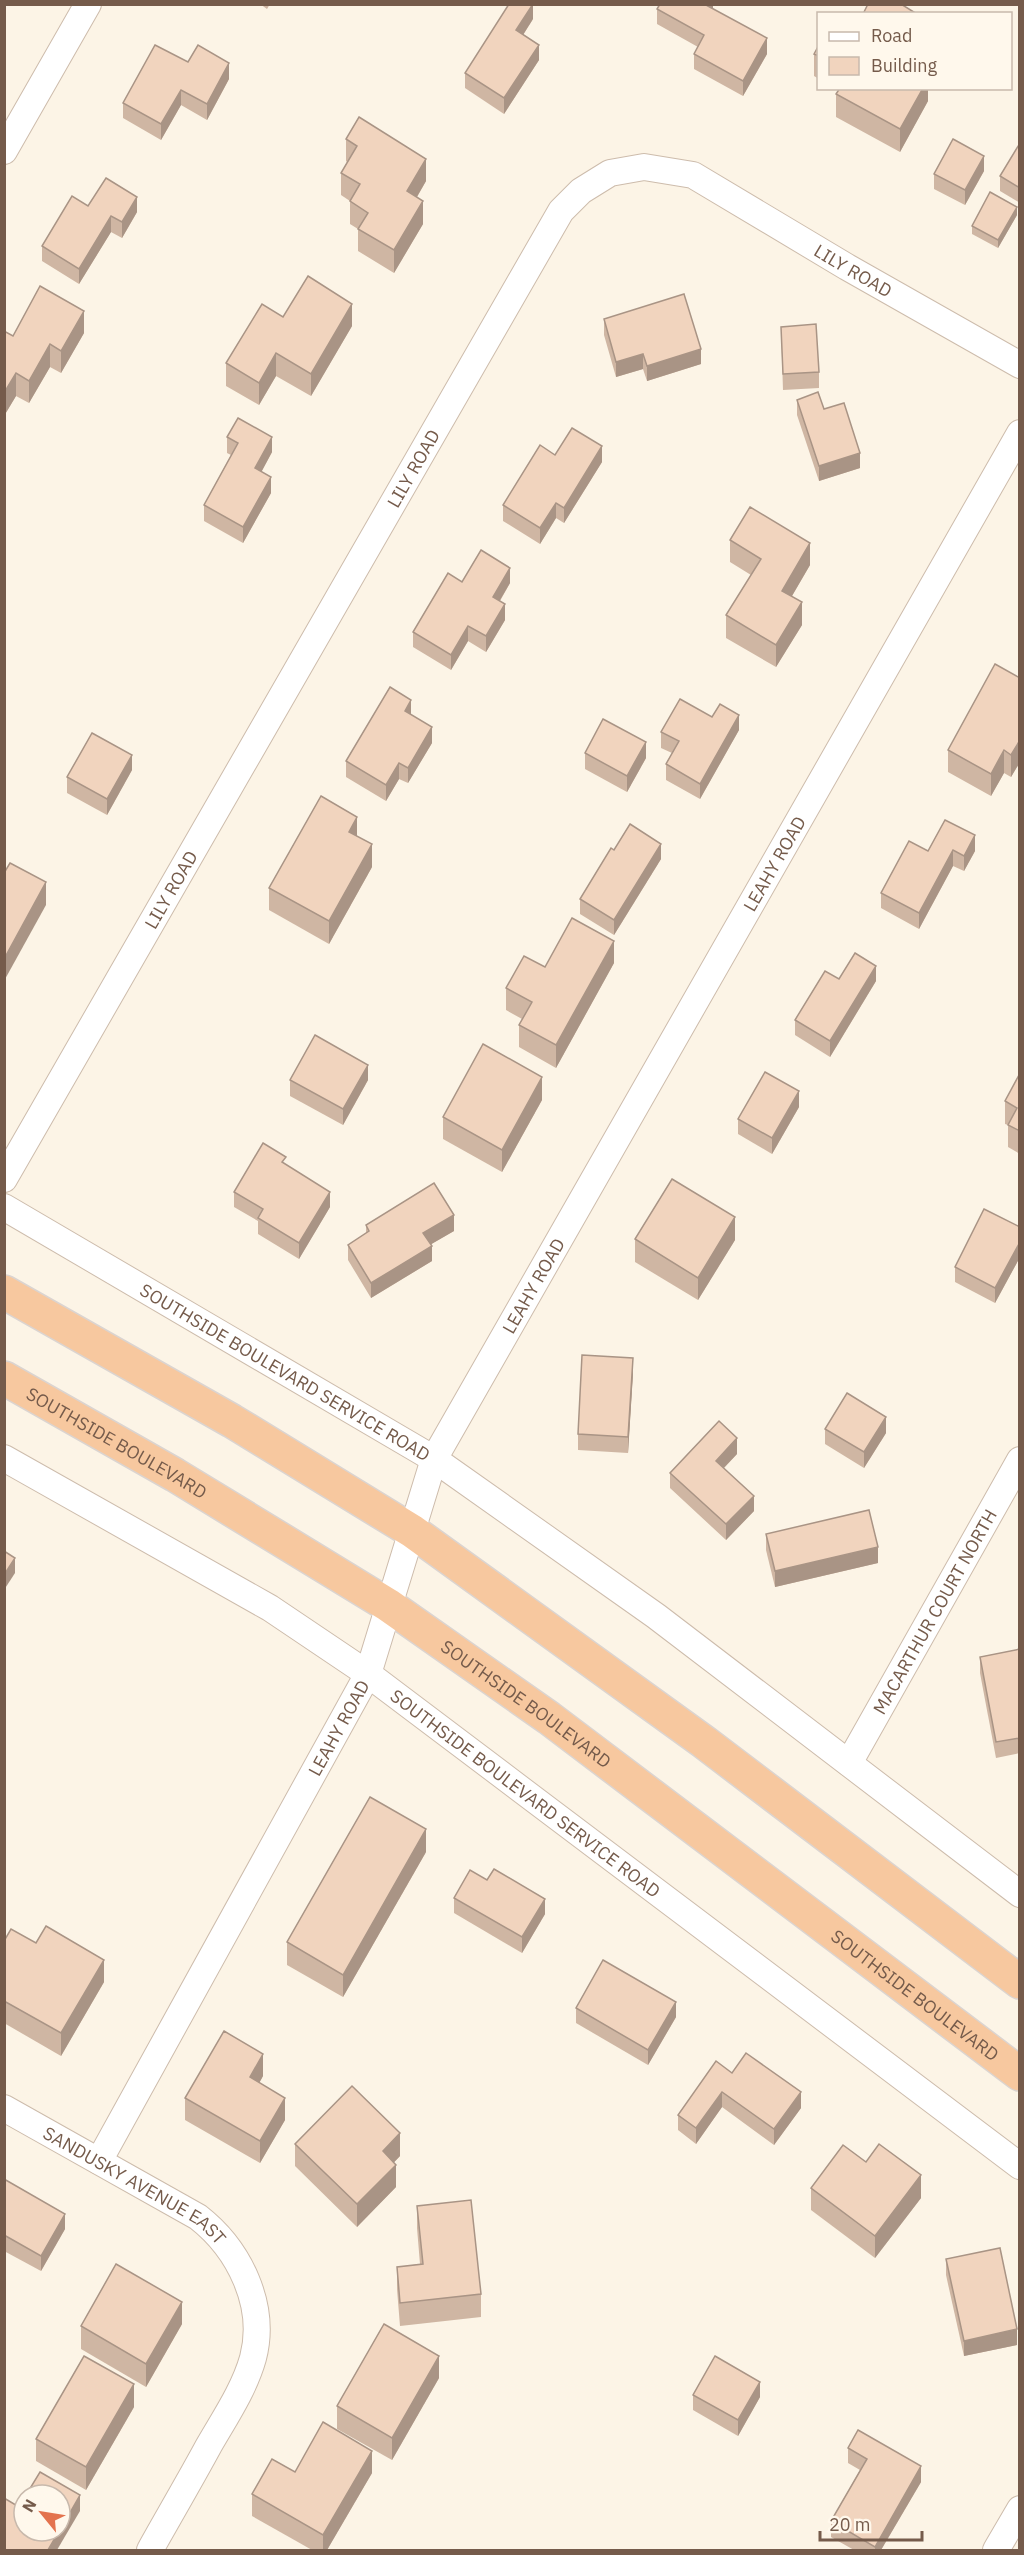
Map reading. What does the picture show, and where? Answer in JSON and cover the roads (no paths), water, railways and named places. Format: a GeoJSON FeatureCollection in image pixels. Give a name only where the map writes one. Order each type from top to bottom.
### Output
{"type":"FeatureCollection","features":[{"type":"Feature","properties":{"kind":"highway"},"geometry":{"type":"LineString","coordinates":[[4,1292],[232,1421],[411,1531],[704,1742],[1020,1982]]}},
{"type":"Feature","properties":{"kind":"highway","name":"SOUTHSIDE BOULEVARD"},"geometry":{"type":"LineString","coordinates":[[4,1378],[175,1475],[387,1605],[559,1725],[1020,2074]]}},
{"type":"Feature","properties":{"kind":"street"},"geometry":{"type":"LineString","coordinates":[[4,151],[88,4]]}},
{"type":"Feature","properties":{"kind":"street","name":"LILY ROAD"},"geometry":{"type":"LineString","coordinates":[[4,1179],[561,211],[581,191],[610,173],[644,167],[693,175],[857,273],[1020,365]]}},
{"type":"Feature","properties":{"kind":"street","name":"LEAHY ROAD"},"geometry":{"type":"LineString","coordinates":[[99,2161],[368,1674],[387,1605],[434,1459],[1020,433]]}},
{"type":"Feature","properties":{"kind":"street","name":"SOUTHSIDE BOULEVARD SERVICE ROAD"},"geometry":{"type":"LineString","coordinates":[[4,1207],[434,1459],[656,1616],[1020,1894]]}},
{"type":"Feature","properties":{"kind":"street","name":"SOUTHSIDE BOULEVARD SERVICE ROAD"},"geometry":{"type":"LineString","coordinates":[[4,1458],[270,1608],[368,1674],[1020,2166]]}},
{"type":"Feature","properties":{"kind":"street","name":"MACARTHUR COURT NORTH"},"geometry":{"type":"LineString","coordinates":[[849,1763],[1020,1460]]}},
{"type":"Feature","properties":{"kind":"street","name":"SANDUSKY AVENUE EAST"},"geometry":{"type":"LineString","coordinates":[[4,2108],[198,2217],[215,2230],[229,2247],[246,2279],[253,2299],[256,2327],[253,2356],[241,2388],[150,2550]]}},
{"type":"Feature","properties":{"kind":"street"},"geometry":{"type":"LineString","coordinates":[[996,2550],[1020,2509]]}}]}
